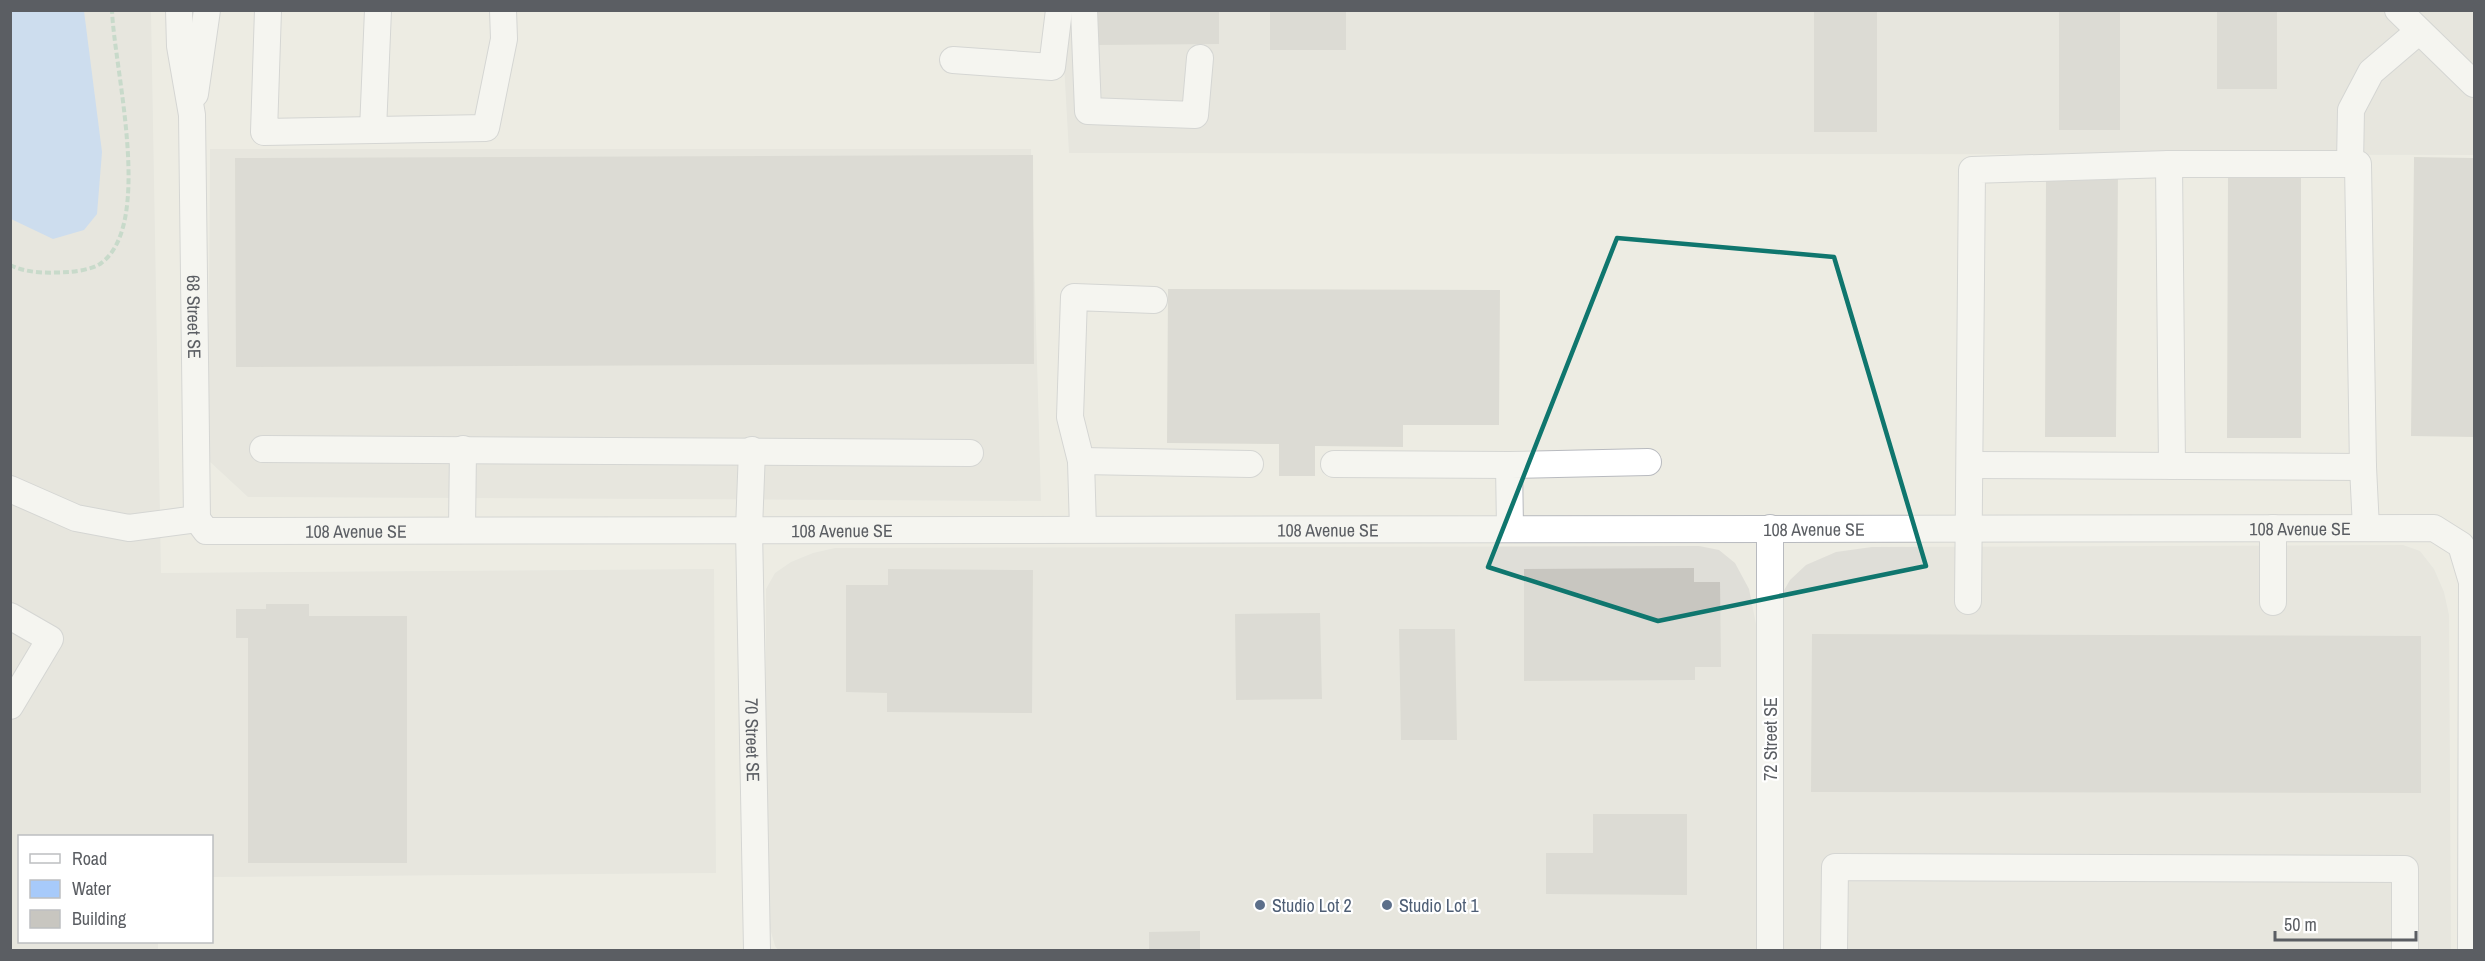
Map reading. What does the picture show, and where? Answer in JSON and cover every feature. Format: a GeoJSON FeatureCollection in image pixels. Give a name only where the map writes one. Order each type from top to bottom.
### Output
{"type":"FeatureCollection","features":[{"type":"Feature","properties":{"kind":"street","name":"68 Street SE"},"geometry":{"type":"LineString","coordinates":[[179,10],[180,46],[192,115]]}},
{"type":"Feature","properties":{"kind":"street","name":"68 Street SE"},"geometry":{"type":"LineString","coordinates":[[197,519],[192,115],[207,10]]}},
{"type":"Feature","properties":{"kind":"street"},"geometry":{"type":"LineString","coordinates":[[268,10],[264,132],[486,128],[504,39],[503,10]]}},
{"type":"Feature","properties":{"kind":"street"},"geometry":{"type":"LineString","coordinates":[[373,130],[378,10]]}},
{"type":"Feature","properties":{"kind":"street"},"geometry":{"type":"LineString","coordinates":[[953,60],[1052,68],[1059,10]]}},
{"type":"Feature","properties":{"kind":"street"},"geometry":{"type":"LineString","coordinates":[[1084,10],[1088,111],[1195,115],[1200,58]]}},
{"type":"Feature","properties":{"kind":"street"},"geometry":{"type":"LineString","coordinates":[[2398,10],[2475,84]]}},
{"type":"Feature","properties":{"kind":"street"},"geometry":{"type":"LineString","coordinates":[[2350,164],[2351,110],[2356,100],[2371,72],[2419,31]]}},
{"type":"Feature","properties":{"kind":"street"},"geometry":{"type":"LineString","coordinates":[[2169,164],[2172,466]]}},
{"type":"Feature","properties":{"kind":"street"},"geometry":{"type":"LineString","coordinates":[[1968,601],[1972,170],[2169,164],[2358,164],[2366,528]]}},
{"type":"Feature","properties":{"kind":"street"},"geometry":{"type":"LineString","coordinates":[[1083,529],[1081,461],[1070,417],[1074,297],[1154,300]]}},
{"type":"Feature","properties":{"kind":"street"},"geometry":{"type":"LineString","coordinates":[[263,448],[970,453]]}},
{"type":"Feature","properties":{"kind":"street"},"geometry":{"type":"LineString","coordinates":[[462,530],[463,449]]}},
{"type":"Feature","properties":{"kind":"street","name":"70 Street SE"},"geometry":{"type":"LineString","coordinates":[[752,450],[749,529],[757,951]]}},
{"type":"Feature","properties":{"kind":"street"},"geometry":{"type":"LineString","coordinates":[[1081,461],[1250,464]]}},
{"type":"Feature","properties":{"kind":"street"},"geometry":{"type":"LineString","coordinates":[[1334,464],[1509,465],[1648,462]]}},
{"type":"Feature","properties":{"kind":"street"},"geometry":{"type":"LineString","coordinates":[[1509,465],[1510,528]]}},
{"type":"Feature","properties":{"kind":"street"},"geometry":{"type":"LineString","coordinates":[[1971,465],[2363,467]]}},
{"type":"Feature","properties":{"kind":"street"},"geometry":{"type":"LineString","coordinates":[[10,489],[76,518],[129,528],[197,519]]}},
{"type":"Feature","properties":{"kind":"street","name":"108 Avenue SE"},"geometry":{"type":"LineString","coordinates":[[197,519],[206,531],[2434,528],[2461,545],[2472,582],[2471,951]]}},
{"type":"Feature","properties":{"kind":"street","name":"72 Street SE"},"geometry":{"type":"LineString","coordinates":[[1770,528],[1770,951]]}},
{"type":"Feature","properties":{"kind":"street"},"geometry":{"type":"LineString","coordinates":[[2273,528],[2273,602]]}},
{"type":"Feature","properties":{"kind":"street"},"geometry":{"type":"LineString","coordinates":[[10,616],[50,639],[10,706]]}},
{"type":"Feature","properties":{"kind":"street"},"geometry":{"type":"LineString","coordinates":[[1834,951],[1835,867],[2405,870],[2405,951]]}},
{"type":"Feature","properties":{"kind":"path"},"geometry":{"type":"LineString","coordinates":[[10,266],[47,273],[90,267],[99,264],[112,251],[122,229],[128,199],[129,158],[113,37],[112,10]]}},
{"type":"Feature","properties":{"kind":"highlighted area"},"geometry":{"type":"Polygon","coordinates":[[[1617,238],[1834,257],[1926,566],[1658,621],[1488,567],[1617,238]]]}},
{"type":"Feature","properties":{"kind":"shaded area"},"geometry":{"type":"Polygon","coordinates":[[[10,11],[151,11],[161,573],[714,569],[716,873],[213,877],[213,835],[18,835],[18,943],[158,943],[158,950],[11,950],[10,11]]]}},
{"type":"Feature","properties":{"kind":"shaded area"},"geometry":{"type":"Polygon","coordinates":[[[1061,11],[2474,11],[2474,155],[1069,153],[1061,11]]]}},
{"type":"Feature","properties":{"kind":"shaded area"},"geometry":{"type":"Polygon","coordinates":[[[210,149],[1031,149],[1041,501],[248,497],[208,460],[210,149]]]}},
{"type":"Feature","properties":{"kind":"shaded area"},"geometry":{"type":"Polygon","coordinates":[[[2403,545],[2420,551],[2434,569],[2444,592],[2449,615],[2451,950],[1782,950],[1783,592],[1790,580],[1806,565],[1836,552],[1872,547],[2403,545]]]}},
{"type":"Feature","properties":{"kind":"shaded area"},"geometry":{"type":"Polygon","coordinates":[[[1699,546],[1719,550],[1735,563],[1749,589],[1756,624],[1756,950],[778,950],[775,946],[766,914],[766,589],[775,573],[791,562],[813,553],[835,548],[1699,546]]]}},
{"type":"Feature","properties":{"kind":"water"},"geometry":{"type":"Polygon","coordinates":[[[11,10],[84,11],[102,152],[97,214],[84,230],[53,239],[11,219],[11,10]]]}},
{"type":"Feature","properties":{"kind":"building"},"geometry":{"type":"Polygon","coordinates":[[[1097,10],[1219,10],[1219,44],[1097,45],[1097,10]]]}},
{"type":"Feature","properties":{"kind":"building"},"geometry":{"type":"Polygon","coordinates":[[[1270,10],[1346,10],[1346,50],[1270,50],[1270,10]]]}},
{"type":"Feature","properties":{"kind":"building"},"geometry":{"type":"Polygon","coordinates":[[[1814,10],[1877,10],[1877,132],[1814,132],[1814,10]]]}},
{"type":"Feature","properties":{"kind":"building"},"geometry":{"type":"Polygon","coordinates":[[[2059,10],[2120,10],[2120,130],[2059,130],[2059,10]]]}},
{"type":"Feature","properties":{"kind":"building"},"geometry":{"type":"Polygon","coordinates":[[[2217,10],[2277,10],[2277,89],[2217,89],[2217,10]]]}},
{"type":"Feature","properties":{"kind":"building"},"geometry":{"type":"Polygon","coordinates":[[[1033,155],[1034,364],[236,367],[235,158],[1033,155]]]}},
{"type":"Feature","properties":{"kind":"building"},"geometry":{"type":"Polygon","coordinates":[[[2414,157],[2474,158],[2474,437],[2411,436],[2414,157]]]}},
{"type":"Feature","properties":{"kind":"building"},"geometry":{"type":"Polygon","coordinates":[[[2046,172],[2118,172],[2116,437],[2045,437],[2046,172]]]}},
{"type":"Feature","properties":{"kind":"building"},"geometry":{"type":"Polygon","coordinates":[[[2228,173],[2301,173],[2301,438],[2227,438],[2228,173]]]}},
{"type":"Feature","properties":{"kind":"building"},"geometry":{"type":"Polygon","coordinates":[[[1168,289],[1500,290],[1499,425],[1403,425],[1403,447],[1315,446],[1315,476],[1279,476],[1279,444],[1167,443],[1168,289]]]}},
{"type":"Feature","properties":{"kind":"building"},"geometry":{"type":"Polygon","coordinates":[[[1694,568],[1694,582],[1720,582],[1721,667],[1695,667],[1695,680],[1524,681],[1524,569],[1694,568]]]}},
{"type":"Feature","properties":{"kind":"building"},"geometry":{"type":"Polygon","coordinates":[[[888,569],[1033,570],[1032,713],[887,712],[887,693],[846,692],[846,585],[888,585],[888,569]]]}},
{"type":"Feature","properties":{"kind":"building"},"geometry":{"type":"Polygon","coordinates":[[[266,604],[309,604],[309,616],[407,616],[407,863],[248,863],[248,638],[236,638],[236,609],[266,609],[266,604]]]}},
{"type":"Feature","properties":{"kind":"building"},"geometry":{"type":"Polygon","coordinates":[[[1320,613],[1322,699],[1236,700],[1235,614],[1320,613]]]}},
{"type":"Feature","properties":{"kind":"building"},"geometry":{"type":"Polygon","coordinates":[[[1399,629],[1455,629],[1457,740],[1401,740],[1399,629]]]}},
{"type":"Feature","properties":{"kind":"building"},"geometry":{"type":"Polygon","coordinates":[[[1812,634],[2421,636],[2421,793],[1811,792],[1812,634]]]}},
{"type":"Feature","properties":{"kind":"building"},"geometry":{"type":"Polygon","coordinates":[[[1593,814],[1687,814],[1687,895],[1546,894],[1546,853],[1593,853],[1593,814]]]}},
{"type":"Feature","properties":{"kind":"building"},"geometry":{"type":"Polygon","coordinates":[[[1200,931],[1200,950],[1149,950],[1149,932],[1200,931]]]}},
{"type":"Feature","properties":{"kind":"place","name":"Studio Lot 2"},"geometry":{"type":"Point","coordinates":[1260,905]}},
{"type":"Feature","properties":{"kind":"place","name":"Studio Lot 1"},"geometry":{"type":"Point","coordinates":[1387,905]}}]}
